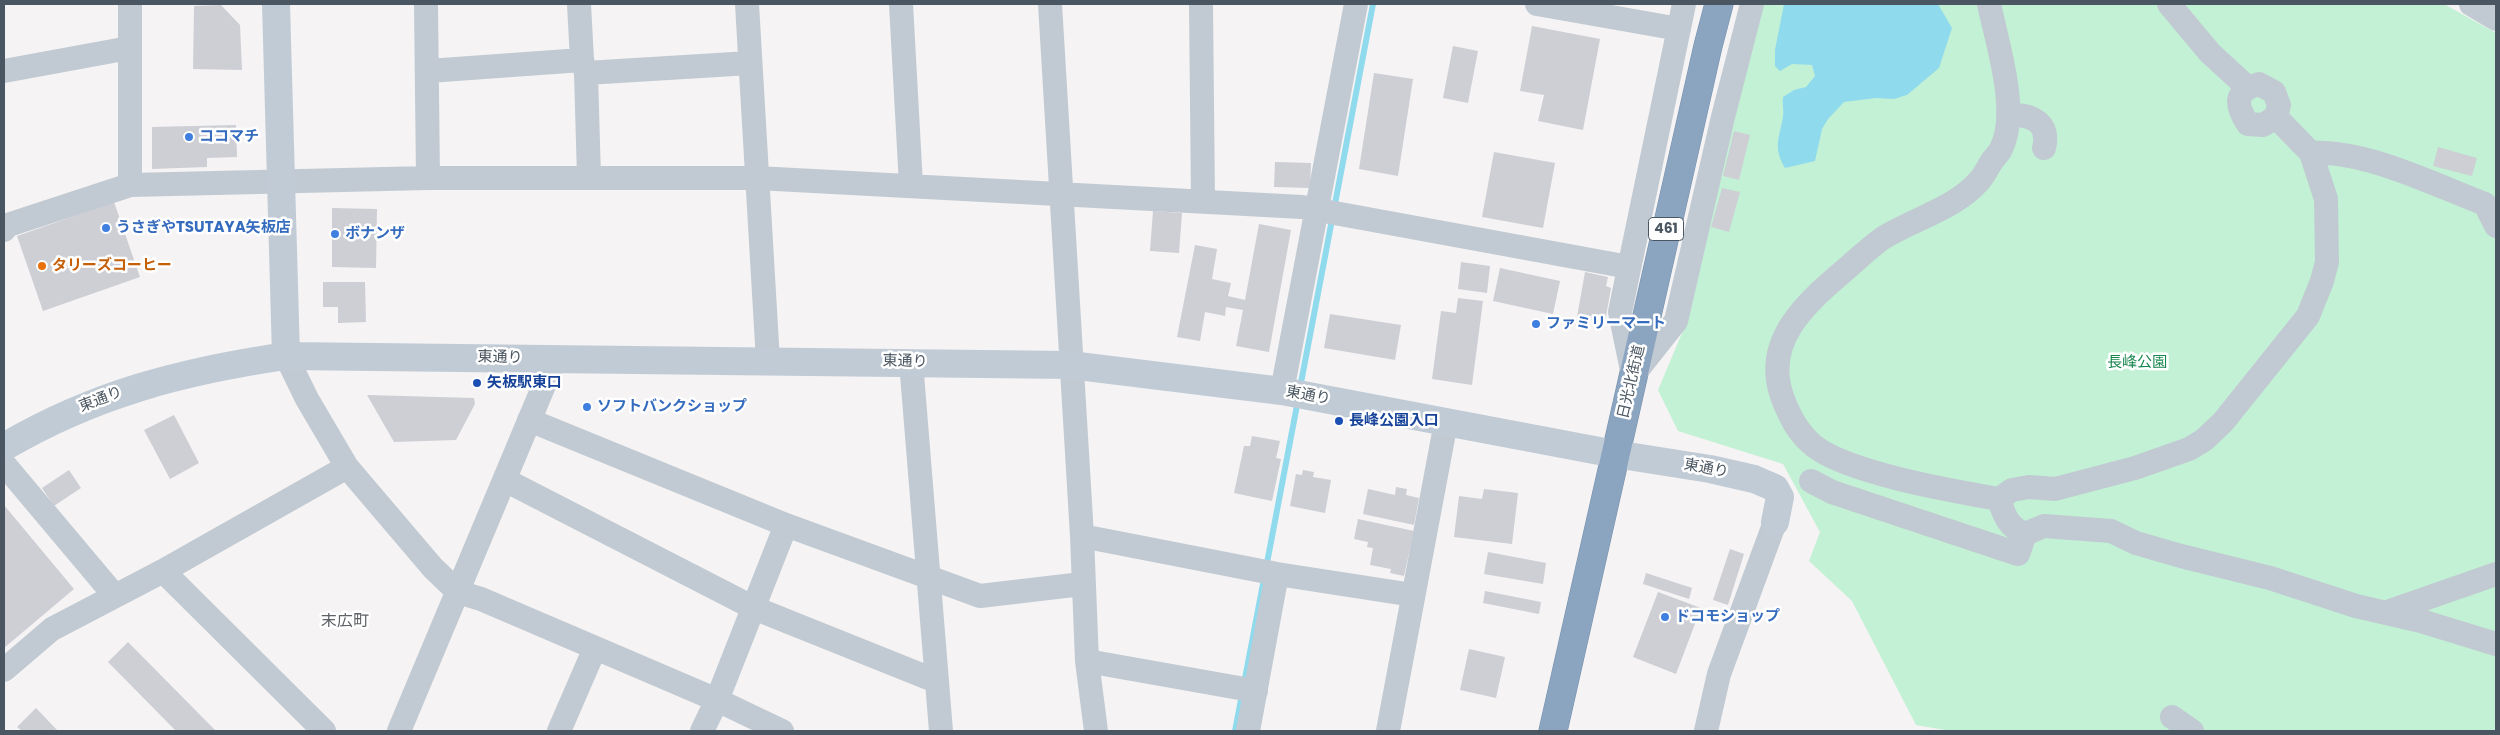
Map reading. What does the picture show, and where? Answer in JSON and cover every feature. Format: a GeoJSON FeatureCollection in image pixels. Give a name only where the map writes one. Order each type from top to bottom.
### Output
{"type":"FeatureCollection","features":[{"type":"Feature","properties":{"kind":"highway","name":"日光北街道"},"geometry":{"type":"LineString","coordinates":[[1553,731],[1719,4]]}},
{"type":"Feature","properties":{"kind":"street"},"geometry":{"type":"LineString","coordinates":[[130,4],[130,185]]}},
{"type":"Feature","properties":{"kind":"street"},"geometry":{"type":"LineString","coordinates":[[426,4],[428,178]]}},
{"type":"Feature","properties":{"kind":"street"},"geometry":{"type":"LineString","coordinates":[[579,4],[589,178]]}},
{"type":"Feature","properties":{"kind":"street"},"geometry":{"type":"LineString","coordinates":[[746,4],[768,361]]}},
{"type":"Feature","properties":{"kind":"street"},"geometry":{"type":"LineString","coordinates":[[901,4],[911,185]]}},
{"type":"Feature","properties":{"kind":"street"},"geometry":{"type":"LineString","coordinates":[[1050,4],[1070,365],[1082,536],[1082,584],[1087,661],[1096,731]]}},
{"type":"Feature","properties":{"kind":"street"},"geometry":{"type":"LineString","coordinates":[[1201,4],[1203,201]]}},
{"type":"Feature","properties":{"kind":"street"},"geometry":{"type":"LineString","coordinates":[[1282,391],[1356,4]]}},
{"type":"Feature","properties":{"kind":"street"},"geometry":{"type":"LineString","coordinates":[[1536,4],[1601,9],[1679,29]]}},
{"type":"Feature","properties":{"kind":"street"},"geometry":{"type":"LineString","coordinates":[[1633,375],[1620,312],[1684,4]]}},
{"type":"Feature","properties":{"kind":"street"},"geometry":{"type":"LineString","coordinates":[[1633,375],[1676,321],[1723,117],[1752,4]]}},
{"type":"Feature","properties":{"kind":"street"},"geometry":{"type":"LineString","coordinates":[[1989,4],[2010,115],[2001,149],[1980,180],[1959,199],[1882,239],[1837,276],[1796,315],[1783,338],[1777,363],[1781,393],[1792,422],[1812,445],[1825,454],[1860,467],[1932,486],[1999,499]]}},
{"type":"Feature","properties":{"kind":"street"},"geometry":{"type":"LineString","coordinates":[[1999,499],[2004,494],[2021,487],[2055,489],[2144,465],[2188,450],[2204,440],[2223,422],[2308,316],[2322,281],[2328,249],[2326,199],[2311,152],[2276,117],[2263,125],[2248,124],[2239,108],[2240,95],[2247,87],[2210,53],[2169,4]]}},
{"type":"Feature","properties":{"kind":"street"},"geometry":{"type":"LineString","coordinates":[[2471,4],[2496,19]]}},
{"type":"Feature","properties":{"kind":"street"},"geometry":{"type":"LineString","coordinates":[[278,7],[286,356],[307,399],[347,467],[433,568],[458,592],[481,599],[717,700],[782,731]]}},
{"type":"Feature","properties":{"kind":"street"},"geometry":{"type":"LineString","coordinates":[[4,71],[129,48]]}},
{"type":"Feature","properties":{"kind":"street"},"geometry":{"type":"LineString","coordinates":[[428,71],[750,63]]}},
{"type":"Feature","properties":{"kind":"street"},"geometry":{"type":"LineString","coordinates":[[2010,115],[2025,114],[2036,120],[2044,130],[2046,139],[2044,148]]}},
{"type":"Feature","properties":{"kind":"street"},"geometry":{"type":"LineString","coordinates":[[2311,152],[2330,151],[2353,156],[2484,204],[2496,226]]}},
{"type":"Feature","properties":{"kind":"street"},"geometry":{"type":"LineString","coordinates":[[5,225],[130,185],[428,178],[757,178],[1203,201],[1316,210],[1629,267]]}},
{"type":"Feature","properties":{"kind":"street","name":"東通り"},"geometry":{"type":"LineString","coordinates":[[4,446],[59,416],[137,386],[225,365],[286,356],[1070,365],[1282,391],[1615,454],[1710,469],[1754,479],[1775,488],[1780,497],[1775,522]]}},
{"type":"Feature","properties":{"kind":"street"},"geometry":{"type":"LineString","coordinates":[[399,731],[555,359]]}},
{"type":"Feature","properties":{"kind":"street"},"geometry":{"type":"LineString","coordinates":[[911,362],[941,731]]}},
{"type":"Feature","properties":{"kind":"street"},"geometry":{"type":"LineString","coordinates":[[529,420],[786,525],[980,596],[1082,584]]}},
{"type":"Feature","properties":{"kind":"street"},"geometry":{"type":"LineString","coordinates":[[1388,731],[1446,422]]}},
{"type":"Feature","properties":{"kind":"street"},"geometry":{"type":"LineString","coordinates":[[4,464],[115,596]]}},
{"type":"Feature","properties":{"kind":"street"},"geometry":{"type":"LineString","coordinates":[[4,670],[52,629],[163,571],[347,467]]}},
{"type":"Feature","properties":{"kind":"street"},"geometry":{"type":"LineString","coordinates":[[505,480],[754,608],[936,681]]}},
{"type":"Feature","properties":{"kind":"street"},"geometry":{"type":"LineString","coordinates":[[1810,481],[1832,492],[2018,554],[2024,534]]}},
{"type":"Feature","properties":{"kind":"street"},"geometry":{"type":"LineString","coordinates":[[1999,499],[2009,524],[2024,534],[2044,526],[2111,531],[2136,543],[2270,578],[2356,606],[2387,612],[2496,644]]}},
{"type":"Feature","properties":{"kind":"street"},"geometry":{"type":"LineString","coordinates":[[1706,731],[1719,674],[1775,522]]}},
{"type":"Feature","properties":{"kind":"street"},"geometry":{"type":"LineString","coordinates":[[702,731],[717,700],[786,525]]}},
{"type":"Feature","properties":{"kind":"street"},"geometry":{"type":"LineString","coordinates":[[1082,536],[1277,574],[1412,596]]}},
{"type":"Feature","properties":{"kind":"street"},"geometry":{"type":"LineString","coordinates":[[163,571],[324,731]]}},
{"type":"Feature","properties":{"kind":"street"},"geometry":{"type":"LineString","coordinates":[[1248,731],[1277,574]]}},
{"type":"Feature","properties":{"kind":"street"},"geometry":{"type":"LineString","coordinates":[[2387,612],[2496,574]]}},
{"type":"Feature","properties":{"kind":"street"},"geometry":{"type":"LineString","coordinates":[[559,731],[595,648]]}},
{"type":"Feature","properties":{"kind":"street"},"geometry":{"type":"LineString","coordinates":[[1087,661],[1256,691]]}},
{"type":"Feature","properties":{"kind":"street"},"geometry":{"type":"LineString","coordinates":[[2172,717],[2192,731]]}},
{"type":"Feature","properties":{"kind":"green space","name":"長峰公園"},"geometry":{"type":"Polygon","coordinates":[[[1762,4],[2444,4],[2496,33],[2496,731],[1951,731],[1916,725],[1852,601],[1809,561],[1820,532],[1783,464],[1678,431],[1658,390],[1685,326],[1762,4]]]}},
{"type":"Feature","properties":{"kind":"water"},"geometry":{"type":"Polygon","coordinates":[[[1784,4],[1938,4],[1952,28],[1939,68],[1907,95],[1894,99],[1876,98],[1844,102],[1828,119],[1822,129],[1815,161],[1785,168],[1778,149],[1783,117],[1783,97],[1794,90],[1806,87],[1815,76],[1812,65],[1792,64],[1780,71],[1775,66],[1775,50],[1784,4]]]}},
{"type":"Feature","properties":{"kind":"building"},"geometry":{"type":"Polygon","coordinates":[[[221,5],[240,25],[242,70],[193,69],[194,6],[221,5]]]}},
{"type":"Feature","properties":{"kind":"building"},"geometry":{"type":"Polygon","coordinates":[[[1532,26],[1600,39],[1583,130],[1538,121],[1544,95],[1520,91],[1532,26]]]}},
{"type":"Feature","properties":{"kind":"building"},"geometry":{"type":"Polygon","coordinates":[[[1453,46],[1478,51],[1468,103],[1443,98],[1453,46]]]}},
{"type":"Feature","properties":{"kind":"building"},"geometry":{"type":"Polygon","coordinates":[[[1374,73],[1413,79],[1398,176],[1359,169],[1374,73]]]}},
{"type":"Feature","properties":{"kind":"building"},"geometry":{"type":"Polygon","coordinates":[[[236,125],[237,157],[207,158],[207,167],[152,169],[152,127],[236,125]]]}},
{"type":"Feature","properties":{"kind":"building"},"geometry":{"type":"Polygon","coordinates":[[[1734,131],[1750,135],[1739,180],[1723,176],[1734,131]]]}},
{"type":"Feature","properties":{"kind":"building"},"geometry":{"type":"Polygon","coordinates":[[[2438,147],[2477,158],[2472,176],[2433,166],[2438,147]]]}},
{"type":"Feature","properties":{"kind":"building"},"geometry":{"type":"Polygon","coordinates":[[[1494,152],[1555,163],[1543,228],[1482,217],[1494,152]]]}},
{"type":"Feature","properties":{"kind":"building"},"geometry":{"type":"Polygon","coordinates":[[[1275,162],[1311,163],[1310,188],[1274,187],[1275,162]]]}},
{"type":"Feature","properties":{"kind":"building"},"geometry":{"type":"Polygon","coordinates":[[[1722,188],[1740,192],[1729,232],[1711,227],[1722,188]]]}},
{"type":"Feature","properties":{"kind":"building"},"geometry":{"type":"Polygon","coordinates":[[[114,202],[140,277],[43,311],[17,236],[114,202]]]}},
{"type":"Feature","properties":{"kind":"building"},"geometry":{"type":"Polygon","coordinates":[[[332,208],[377,209],[376,268],[332,267],[332,208]]]}},
{"type":"Feature","properties":{"kind":"building"},"geometry":{"type":"Polygon","coordinates":[[[1153,211],[1182,213],[1179,253],[1150,251],[1153,211]]]}},
{"type":"Feature","properties":{"kind":"building"},"geometry":{"type":"Polygon","coordinates":[[[1259,224],[1291,230],[1269,352],[1236,346],[1243,310],[1226,307],[1225,316],[1205,312],[1200,341],[1177,337],[1195,245],[1217,249],[1212,279],[1231,283],[1228,296],[1245,300],[1259,224]]]}},
{"type":"Feature","properties":{"kind":"building"},"geometry":{"type":"Polygon","coordinates":[[[1461,262],[1490,266],[1487,293],[1458,289],[1461,262]]]}},
{"type":"Feature","properties":{"kind":"building"},"geometry":{"type":"Polygon","coordinates":[[[1500,268],[1560,281],[1553,314],[1493,301],[1500,268]]]}},
{"type":"Feature","properties":{"kind":"building"},"geometry":{"type":"Polygon","coordinates":[[[1585,272],[1608,277],[1606,286],[1611,288],[1605,322],[1577,317],[1585,272]]]}},
{"type":"Feature","properties":{"kind":"building"},"geometry":{"type":"Polygon","coordinates":[[[323,282],[365,282],[366,322],[338,323],[338,307],[323,307],[323,282]]]}},
{"type":"Feature","properties":{"kind":"building"},"geometry":{"type":"Polygon","coordinates":[[[1458,298],[1483,301],[1472,385],[1432,379],[1441,311],[1456,313],[1458,298]]]}},
{"type":"Feature","properties":{"kind":"building"},"geometry":{"type":"Polygon","coordinates":[[[1330,314],[1401,325],[1395,360],[1324,348],[1330,314]]]}},
{"type":"Feature","properties":{"kind":"building"},"geometry":{"type":"Polygon","coordinates":[[[367,395],[474,398],[475,404],[456,440],[394,442],[367,395]]]}},
{"type":"Feature","properties":{"kind":"building"},"geometry":{"type":"Polygon","coordinates":[[[174,415],[199,463],[170,479],[144,430],[174,415]]]}},
{"type":"Feature","properties":{"kind":"building"},"geometry":{"type":"Polygon","coordinates":[[[1252,436],[1280,441],[1276,458],[1281,459],[1272,501],[1234,493],[1244,446],[1250,446],[1252,436]]]}},
{"type":"Feature","properties":{"kind":"building"},"geometry":{"type":"Polygon","coordinates":[[[69,470],[81,488],[54,506],[42,488],[69,470]]]}},
{"type":"Feature","properties":{"kind":"building"},"geometry":{"type":"Polygon","coordinates":[[[1303,470],[1314,472],[1313,477],[1331,480],[1325,513],[1290,506],[1296,474],[1302,475],[1303,470]]]}},
{"type":"Feature","properties":{"kind":"building"},"geometry":{"type":"Polygon","coordinates":[[[1396,487],[1407,489],[1406,495],[1419,498],[1414,525],[1363,514],[1368,489],[1395,495],[1396,487]]]}},
{"type":"Feature","properties":{"kind":"building"},"geometry":{"type":"Polygon","coordinates":[[[1484,489],[1518,493],[1512,544],[1454,537],[1459,496],[1482,499],[1484,489]]]}},
{"type":"Feature","properties":{"kind":"building"},"geometry":{"type":"Polygon","coordinates":[[[4,505],[74,589],[4,648],[4,505]]]}},
{"type":"Feature","properties":{"kind":"building"},"geometry":{"type":"Polygon","coordinates":[[[1358,519],[1414,531],[1404,576],[1390,573],[1391,569],[1370,565],[1373,548],[1367,547],[1368,542],[1354,539],[1358,519]]]}},
{"type":"Feature","properties":{"kind":"building"},"geometry":{"type":"Polygon","coordinates":[[[1730,549],[1744,554],[1728,605],[1713,600],[1730,549]]]}},
{"type":"Feature","properties":{"kind":"building"},"geometry":{"type":"Polygon","coordinates":[[[1488,552],[1546,563],[1543,584],[1484,574],[1488,552]]]}},
{"type":"Feature","properties":{"kind":"building"},"geometry":{"type":"Polygon","coordinates":[[[1646,573],[1692,588],[1689,599],[1643,584],[1646,573]]]}},
{"type":"Feature","properties":{"kind":"building"},"geometry":{"type":"Polygon","coordinates":[[[1485,591],[1541,602],[1539,614],[1483,603],[1485,591]]]}},
{"type":"Feature","properties":{"kind":"building"},"geometry":{"type":"Polygon","coordinates":[[[1658,592],[1701,608],[1676,674],[1633,657],[1658,592]]]}},
{"type":"Feature","properties":{"kind":"building"},"geometry":{"type":"Polygon","coordinates":[[[128,642],[216,731],[176,731],[108,662],[128,642]]]}},
{"type":"Feature","properties":{"kind":"building"},"geometry":{"type":"Polygon","coordinates":[[[1469,649],[1505,657],[1496,698],[1460,690],[1469,649]]]}},
{"type":"Feature","properties":{"kind":"building"},"geometry":{"type":"Polygon","coordinates":[[[36,708],[58,731],[22,731],[17,727],[36,708]]]}},
{"type":"Feature","properties":{"kind":"waterway"},"geometry":{"type":"LineString","coordinates":[[1300,388],[1373,4]]}},
{"type":"Feature","properties":{"kind":"waterway"},"geometry":{"type":"LineString","coordinates":[[1235,731],[1298,400]]}},
{"type":"Feature","properties":{"kind":"place","name":"ココマチ"},"geometry":{"type":"Point","coordinates":[189,137]}},
{"type":"Feature","properties":{"kind":"place","name":"うさぎやTSUTAYA矢板店"},"geometry":{"type":"Point","coordinates":[106,228]}},
{"type":"Feature","properties":{"kind":"place","name":"ボナンザ"},"geometry":{"type":"Point","coordinates":[335,234]}},
{"type":"Feature","properties":{"kind":"place","name":"タリーズコーヒー"},"geometry":{"type":"Point","coordinates":[42,266]}},
{"type":"Feature","properties":{"kind":"place","name":"ファミリーマート"},"geometry":{"type":"Point","coordinates":[1536,324]}},
{"type":"Feature","properties":{"kind":"place","name":"矢板駅東口"},"geometry":{"type":"Point","coordinates":[477,383]}},
{"type":"Feature","properties":{"kind":"place","name":"ソフトバンクショップ"},"geometry":{"type":"Point","coordinates":[587,407]}},
{"type":"Feature","properties":{"kind":"place","name":"長峰公園入口"},"geometry":{"type":"Point","coordinates":[1339,421]}},
{"type":"Feature","properties":{"kind":"place","name":"ドコモショップ"},"geometry":{"type":"Point","coordinates":[1665,617]}},
{"type":"Feature","properties":{"kind":"district","name":"末広町"},"geometry":{"type":"Point","coordinates":[345,622]}}]}
